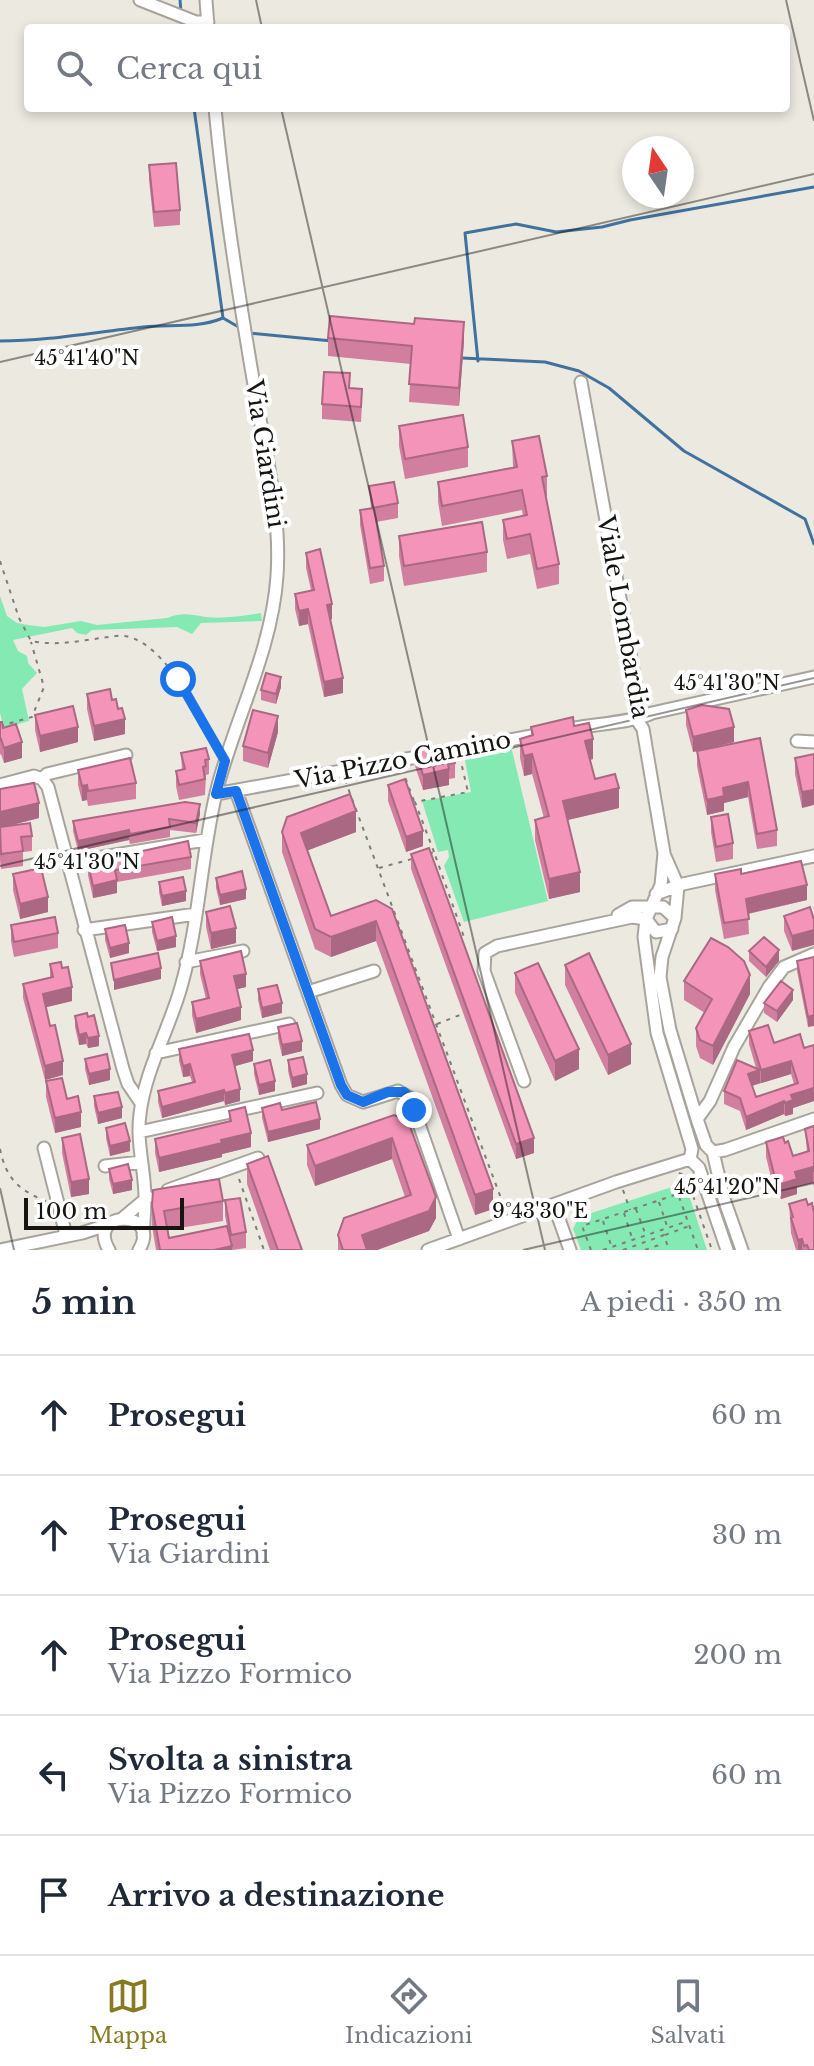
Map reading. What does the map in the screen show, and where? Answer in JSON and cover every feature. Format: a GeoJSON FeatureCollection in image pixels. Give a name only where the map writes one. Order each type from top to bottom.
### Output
{"type":"FeatureCollection","features":[{"type":"Feature","properties":{"kind":"street"},"geometry":{"type":"LineString","coordinates":[[140,0],[204,24],[206,0]]}},
{"type":"Feature","properties":{"kind":"street","name":"Via Giardini"},"geometry":{"type":"LineString","coordinates":[[139,1250],[145,1198],[139,1132],[141,1103],[181,987],[196,914],[205,840],[216,794],[273,615],[278,537],[273,483],[249,354],[215,112]]}},
{"type":"Feature","properties":{"kind":"street","name":"Viale Lombardia"},"geometry":{"type":"LineString","coordinates":[[581,382],[639,703],[637,720],[643,729],[664,853],[678,886],[673,924],[662,957],[660,977],[670,1030],[742,1250]]}},
{"type":"Feature","properties":{"kind":"street"},"geometry":{"type":"LineString","coordinates":[[565,730],[626,718],[637,720],[652,713],[814,677]]}},
{"type":"Feature","properties":{"kind":"street","name":"Via Pizzo Camino"},"geometry":{"type":"LineString","coordinates":[[216,794],[550,733]]}},
{"type":"Feature","properties":{"kind":"street"},"geometry":{"type":"LineString","coordinates":[[797,741],[814,742]]}},
{"type":"Feature","properties":{"kind":"street"},"geometry":{"type":"LineString","coordinates":[[42,779],[47,774],[126,755]]}},
{"type":"Feature","properties":{"kind":"street"},"geometry":{"type":"LineString","coordinates":[[0,785],[34,776],[42,779],[48,787],[84,930],[128,1084],[141,1103]]}},
{"type":"Feature","properties":{"kind":"street"},"geometry":{"type":"LineString","coordinates":[[236,791],[341,1085],[347,1095],[363,1102],[398,1091],[410,1098],[459,1239]]}},
{"type":"Feature","properties":{"kind":"street"},"geometry":{"type":"LineString","coordinates":[[67,863],[205,840]]}},
{"type":"Feature","properties":{"kind":"street","name":"Viale Lombardia"},"geometry":{"type":"LineString","coordinates":[[664,853],[661,885],[648,914],[644,937],[657,1033],[693,1158],[727,1250]]}},
{"type":"Feature","properties":{"kind":"street"},"geometry":{"type":"LineString","coordinates":[[655,894],[678,886],[814,856]]}},
{"type":"Feature","properties":{"kind":"street"},"geometry":{"type":"LineString","coordinates":[[524,1081],[484,971],[485,953],[497,946],[605,922],[632,907],[648,914],[656,932],[673,924],[663,907],[648,914]]}},
{"type":"Feature","properties":{"kind":"street"},"geometry":{"type":"LineString","coordinates":[[84,930],[196,914]]}},
{"type":"Feature","properties":{"kind":"street"},"geometry":{"type":"LineString","coordinates":[[186,962],[243,951]]}},
{"type":"Feature","properties":{"kind":"street"},"geometry":{"type":"LineString","coordinates":[[697,1119],[710,1101],[734,1047],[769,987],[784,967],[814,954]]}},
{"type":"Feature","properties":{"kind":"street"},"geometry":{"type":"LineString","coordinates":[[308,992],[374,971]]}},
{"type":"Feature","properties":{"kind":"street"},"geometry":{"type":"LineString","coordinates":[[156,1053],[289,1024]]}},
{"type":"Feature","properties":{"kind":"street"},"geometry":{"type":"LineString","coordinates":[[139,1132],[317,1093]]}},
{"type":"Feature","properties":{"kind":"street"},"geometry":{"type":"LineString","coordinates":[[693,1158],[698,1144],[711,1152],[725,1150],[814,1119]]}},
{"type":"Feature","properties":{"kind":"street"},"geometry":{"type":"LineString","coordinates":[[44,1148],[66,1235]]}},
{"type":"Feature","properties":{"kind":"street"},"geometry":{"type":"LineString","coordinates":[[428,1250],[693,1158],[710,1165],[711,1152]]}},
{"type":"Feature","properties":{"kind":"street"},"geometry":{"type":"LineString","coordinates":[[2,1249],[82,1233],[110,1224],[123,1218],[145,1198],[258,1158]]}},
{"type":"Feature","properties":{"kind":"street"},"geometry":{"type":"LineString","coordinates":[[105,1166],[141,1162]]}},
{"type":"Feature","properties":{"kind":"street"},"geometry":{"type":"LineString","coordinates":[[554,1205],[570,1250]]}},
{"type":"Feature","properties":{"kind":"street"},"geometry":{"type":"LineString","coordinates":[[123,1218],[139,1224],[143,1235]]}},
{"type":"Feature","properties":{"kind":"street"},"geometry":{"type":"LineString","coordinates":[[107,1246],[105,1236],[110,1224]]}},
{"type":"Feature","properties":{"kind":"street"},"geometry":{"type":"LineString","coordinates":[[82,1233],[107,1246]]}},
{"type":"Feature","properties":{"kind":"path"},"geometry":{"type":"LineString","coordinates":[[0,561],[19,618],[31,641],[44,687],[32,717],[0,726]]}},
{"type":"Feature","properties":{"kind":"path"},"geometry":{"type":"LineString","coordinates":[[31,641],[73,642],[120,635],[140,640],[178,679],[225,761]]}},
{"type":"Feature","properties":{"kind":"path"},"geometry":{"type":"LineString","coordinates":[[415,802],[468,792],[459,750]]}},
{"type":"Feature","properties":{"kind":"path"},"geometry":{"type":"LineString","coordinates":[[399,761],[464,937]]}},
{"type":"Feature","properties":{"kind":"path"},"geometry":{"type":"LineString","coordinates":[[342,771],[509,1221]]}},
{"type":"Feature","properties":{"kind":"path"},"geometry":{"type":"LineString","coordinates":[[378,869],[434,852]]}},
{"type":"Feature","properties":{"kind":"path"},"geometry":{"type":"LineString","coordinates":[[436,1024],[465,1013]]}},
{"type":"Feature","properties":{"kind":"path"},"geometry":{"type":"LineString","coordinates":[[0,1149],[4,1169],[25,1192],[58,1204]]}},
{"type":"Feature","properties":{"kind":"path"},"geometry":{"type":"LineString","coordinates":[[234,1166],[264,1250]]}},
{"type":"Feature","properties":{"kind":"path"},"geometry":{"type":"LineString","coordinates":[[622,1189],[630,1210]]}},
{"type":"Feature","properties":{"kind":"path"},"geometry":{"type":"LineString","coordinates":[[591,1250],[582,1226],[678,1194],[698,1250]]}},
{"type":"Feature","properties":{"kind":"path"},"geometry":{"type":"LineString","coordinates":[[658,1200],[668,1228]]}},
{"type":"Feature","properties":{"kind":"path"},"geometry":{"type":"LineString","coordinates":[[635,1208],[645,1235]]}},
{"type":"Feature","properties":{"kind":"path"},"geometry":{"type":"LineString","coordinates":[[624,1212],[633,1240]]}},
{"type":"Feature","properties":{"kind":"path"},"geometry":{"type":"LineString","coordinates":[[602,1220],[611,1247]]}},
{"type":"Feature","properties":{"kind":"path"},"geometry":{"type":"LineString","coordinates":[[603,1250],[688,1221]]}},
{"type":"Feature","properties":{"kind":"path"},"geometry":{"type":"LineString","coordinates":[[623,1250],[689,1226]]}},
{"type":"Feature","properties":{"kind":"path"},"geometry":{"type":"LineString","coordinates":[[664,1235],[669,1250]]}},
{"type":"Feature","properties":{"kind":"path"},"geometry":{"type":"LineString","coordinates":[[645,1250],[659,1245],[661,1250]]}},
{"type":"Feature","properties":{"kind":"green space"},"geometry":{"type":"Polygon","coordinates":[[[0,596],[7,616],[17,623],[44,627],[81,621],[97,625],[184,614],[222,618],[261,613],[262,621],[201,623],[192,634],[177,627],[92,630],[86,635],[72,628],[13,640],[18,651],[27,656],[28,663],[37,673],[22,689],[29,721],[4,728],[0,713],[0,596]]]}},
{"type":"Feature","properties":{"kind":"green space"},"geometry":{"type":"Polygon","coordinates":[[[511,746],[548,901],[464,922],[444,866],[449,857],[448,850],[438,852],[422,801],[471,792],[464,755],[511,746]]]}},
{"type":"Feature","properties":{"kind":"green space"},"geometry":{"type":"Polygon","coordinates":[[[678,1185],[687,1189],[707,1250],[581,1250],[573,1229],[579,1217],[678,1185]]]}},
{"type":"Feature","properties":{"kind":"building"},"geometry":{"type":"Polygon","coordinates":[[[176,163],[180,210],[154,212],[149,165],[176,163]]]}},
{"type":"Feature","properties":{"kind":"building"},"geometry":{"type":"Polygon","coordinates":[[[330,316],[414,324],[415,318],[464,322],[459,388],[409,384],[412,346],[328,338],[330,316]]]}},
{"type":"Feature","properties":{"kind":"building"},"geometry":{"type":"Polygon","coordinates":[[[324,372],[350,373],[349,388],[362,389],[361,407],[322,404],[324,372]]]}},
{"type":"Feature","properties":{"kind":"building"},"geometry":{"type":"Polygon","coordinates":[[[463,415],[468,447],[405,459],[399,426],[463,415]]]}},
{"type":"Feature","properties":{"kind":"building"},"geometry":{"type":"Polygon","coordinates":[[[539,436],[547,476],[542,477],[559,564],[537,569],[530,534],[507,539],[503,520],[527,515],[522,490],[442,506],[438,482],[517,467],[512,441],[539,436]]]}},
{"type":"Feature","properties":{"kind":"building"},"geometry":{"type":"Polygon","coordinates":[[[394,482],[398,503],[373,508],[369,486],[394,482]]]}},
{"type":"Feature","properties":{"kind":"building"},"geometry":{"type":"Polygon","coordinates":[[[374,508],[384,566],[370,568],[360,510],[374,508]]]}},
{"type":"Feature","properties":{"kind":"building"},"geometry":{"type":"Polygon","coordinates":[[[482,522],[487,552],[404,566],[399,536],[482,522]]]}},
{"type":"Feature","properties":{"kind":"building"},"geometry":{"type":"Polygon","coordinates":[[[320,549],[332,604],[327,605],[343,678],[324,682],[308,609],[299,611],[295,594],[314,590],[306,553],[320,549]]]}},
{"type":"Feature","properties":{"kind":"building"},"geometry":{"type":"Polygon","coordinates":[[[266,673],[281,677],[276,694],[261,690],[266,673]]]}},
{"type":"Feature","properties":{"kind":"building"},"geometry":{"type":"Polygon","coordinates":[[[110,689],[112,700],[116,699],[125,719],[94,726],[87,694],[110,689]]]}},
{"type":"Feature","properties":{"kind":"building"},"geometry":{"type":"Polygon","coordinates":[[[702,705],[729,709],[734,727],[693,737],[686,710],[702,705]]]}},
{"type":"Feature","properties":{"kind":"building"},"geometry":{"type":"Polygon","coordinates":[[[73,706],[78,727],[40,736],[35,715],[73,706]]]}},
{"type":"Feature","properties":{"kind":"building"},"geometry":{"type":"Polygon","coordinates":[[[253,710],[278,716],[268,753],[243,746],[253,710]]]}},
{"type":"Feature","properties":{"kind":"building"},"geometry":{"type":"Polygon","coordinates":[[[573,717],[574,726],[589,723],[593,739],[585,741],[595,779],[615,774],[619,788],[563,801],[580,872],[549,879],[535,820],[549,816],[532,754],[524,756],[520,739],[533,735],[531,727],[573,717]]]}},
{"type":"Feature","properties":{"kind":"building"},"geometry":{"type":"Polygon","coordinates":[[[0,722],[3,728],[16,724],[22,742],[4,748],[0,740],[0,722]]]}},
{"type":"Feature","properties":{"kind":"building"},"geometry":{"type":"Polygon","coordinates":[[[760,738],[777,830],[757,834],[748,782],[723,788],[724,796],[707,800],[697,751],[760,738]]]}},
{"type":"Feature","properties":{"kind":"building"},"geometry":{"type":"Polygon","coordinates":[[[451,744],[455,763],[448,764],[449,769],[423,775],[415,750],[451,744]]]}},
{"type":"Feature","properties":{"kind":"building"},"geometry":{"type":"Polygon","coordinates":[[[206,748],[209,759],[205,760],[206,766],[203,767],[205,779],[179,785],[176,771],[185,769],[181,753],[206,748]]]}},
{"type":"Feature","properties":{"kind":"building"},"geometry":{"type":"Polygon","coordinates":[[[814,754],[814,790],[802,792],[795,758],[814,754]]]}},
{"type":"Feature","properties":{"kind":"building"},"geometry":{"type":"Polygon","coordinates":[[[130,758],[136,783],[88,791],[87,785],[82,786],[78,770],[130,758]]]}},
{"type":"Feature","properties":{"kind":"building"},"geometry":{"type":"Polygon","coordinates":[[[405,779],[423,831],[406,837],[388,785],[405,779]]]}},
{"type":"Feature","properties":{"kind":"building"},"geometry":{"type":"Polygon","coordinates":[[[34,783],[39,803],[0,812],[0,789],[34,783]]]}},
{"type":"Feature","properties":{"kind":"building"},"geometry":{"type":"Polygon","coordinates":[[[350,794],[356,811],[301,833],[331,916],[376,900],[392,909],[493,1189],[475,1195],[376,921],[331,937],[315,929],[282,832],[287,817],[350,794]]]}},
{"type":"Feature","properties":{"kind":"building"},"geometry":{"type":"Polygon","coordinates":[[[185,802],[200,804],[196,823],[169,819],[170,827],[130,834],[129,830],[78,841],[73,821],[185,802]]]}},
{"type":"Feature","properties":{"kind":"building"},"geometry":{"type":"Polygon","coordinates":[[[728,814],[733,843],[716,847],[711,817],[728,814]]]}},
{"type":"Feature","properties":{"kind":"building"},"geometry":{"type":"Polygon","coordinates":[[[30,823],[32,836],[21,837],[23,851],[1,854],[0,827],[30,823]]]}},
{"type":"Feature","properties":{"kind":"building"},"geometry":{"type":"Polygon","coordinates":[[[188,841],[191,857],[115,870],[117,880],[93,886],[88,863],[188,841]]]}},
{"type":"Feature","properties":{"kind":"building"},"geometry":{"type":"Polygon","coordinates":[[[429,848],[534,1138],[516,1144],[411,854],[429,848]]]}},
{"type":"Feature","properties":{"kind":"building"},"geometry":{"type":"Polygon","coordinates":[[[801,861],[807,885],[746,899],[749,919],[724,923],[715,874],[741,869],[741,874],[801,861]]]}},
{"type":"Feature","properties":{"kind":"building"},"geometry":{"type":"Polygon","coordinates":[[[41,868],[48,897],[20,904],[13,874],[41,868]]]}},
{"type":"Feature","properties":{"kind":"building"},"geometry":{"type":"Polygon","coordinates":[[[242,871],[246,889],[220,895],[216,878],[242,871]]]}},
{"type":"Feature","properties":{"kind":"building"},"geometry":{"type":"Polygon","coordinates":[[[183,877],[186,891],[162,896],[159,882],[183,877]]]}},
{"type":"Feature","properties":{"kind":"building"},"geometry":{"type":"Polygon","coordinates":[[[230,906],[236,928],[211,933],[206,912],[230,906]]]}},
{"type":"Feature","properties":{"kind":"building"},"geometry":{"type":"Polygon","coordinates":[[[810,907],[814,930],[792,936],[784,916],[810,907]]]}},
{"type":"Feature","properties":{"kind":"building"},"geometry":{"type":"Polygon","coordinates":[[[55,917],[58,933],[14,942],[11,925],[55,917]]]}},
{"type":"Feature","properties":{"kind":"building"},"geometry":{"type":"Polygon","coordinates":[[[172,917],[176,936],[157,941],[152,922],[172,917]]]}},
{"type":"Feature","properties":{"kind":"building"},"geometry":{"type":"Polygon","coordinates":[[[125,925],[129,943],[110,948],[105,929],[125,925]]]}},
{"type":"Feature","properties":{"kind":"building"},"geometry":{"type":"Polygon","coordinates":[[[764,937],[779,950],[766,967],[749,951],[764,937]]]}},
{"type":"Feature","properties":{"kind":"building"},"geometry":{"type":"Polygon","coordinates":[[[711,938],[744,961],[750,975],[713,1046],[700,1040],[696,1028],[712,999],[684,981],[711,938]]]}},
{"type":"Feature","properties":{"kind":"building"},"geometry":{"type":"Polygon","coordinates":[[[241,951],[246,974],[234,976],[241,1007],[196,1019],[192,1002],[209,998],[200,961],[241,951]]]}},
{"type":"Feature","properties":{"kind":"building"},"geometry":{"type":"Polygon","coordinates":[[[158,953],[161,968],[114,980],[111,963],[158,953]]]}},
{"type":"Feature","properties":{"kind":"building"},"geometry":{"type":"Polygon","coordinates":[[[589,953],[631,1044],[608,1055],[565,965],[589,953]]]}},
{"type":"Feature","properties":{"kind":"building"},"geometry":{"type":"Polygon","coordinates":[[[814,957],[814,1015],[808,1017],[797,961],[814,957]]]}},
{"type":"Feature","properties":{"kind":"building"},"geometry":{"type":"Polygon","coordinates":[[[61,962],[62,968],[68,967],[72,987],[43,994],[50,1026],[55,1025],[63,1061],[45,1066],[23,984],[53,977],[50,964],[61,962]]]}},
{"type":"Feature","properties":{"kind":"building"},"geometry":{"type":"Polygon","coordinates":[[[538,963],[579,1049],[555,1061],[515,973],[538,963]]]}},
{"type":"Feature","properties":{"kind":"building"},"geometry":{"type":"Polygon","coordinates":[[[781,981],[793,990],[777,1011],[764,1003],[781,981]]]}},
{"type":"Feature","properties":{"kind":"building"},"geometry":{"type":"Polygon","coordinates":[[[277,985],[282,1003],[262,1008],[258,989],[277,985]]]}},
{"type":"Feature","properties":{"kind":"building"},"geometry":{"type":"Polygon","coordinates":[[[87,1013],[88,1017],[94,1015],[99,1036],[88,1038],[86,1033],[79,1035],[75,1016],[87,1013]]]}},
{"type":"Feature","properties":{"kind":"building"},"geometry":{"type":"Polygon","coordinates":[[[297,1023],[302,1041],[282,1045],[278,1027],[297,1023]]]}},
{"type":"Feature","properties":{"kind":"building"},"geometry":{"type":"Polygon","coordinates":[[[768,1025],[774,1043],[800,1034],[804,1048],[814,1045],[814,1088],[791,1095],[793,1100],[746,1117],[740,1098],[724,1091],[737,1060],[760,1070],[748,1074],[756,1097],[798,1083],[791,1061],[761,1070],[749,1031],[768,1025]]]}},
{"type":"Feature","properties":{"kind":"building"},"geometry":{"type":"Polygon","coordinates":[[[249,1034],[253,1050],[232,1055],[240,1089],[225,1093],[224,1090],[162,1107],[158,1091],[195,1082],[190,1064],[183,1066],[179,1049],[249,1034]]]}},
{"type":"Feature","properties":{"kind":"building"},"geometry":{"type":"Polygon","coordinates":[[[107,1054],[110,1069],[89,1074],[85,1059],[107,1054]]]}},
{"type":"Feature","properties":{"kind":"building"},"geometry":{"type":"Polygon","coordinates":[[[303,1057],[307,1074],[292,1078],[288,1060],[303,1057]]]}},
{"type":"Feature","properties":{"kind":"building"},"geometry":{"type":"Polygon","coordinates":[[[270,1060],[275,1081],[259,1085],[254,1064],[270,1060]]]}},
{"type":"Feature","properties":{"kind":"building"},"geometry":{"type":"Polygon","coordinates":[[[62,1078],[67,1099],[78,1096],[81,1112],[55,1118],[46,1081],[62,1078]]]}},
{"type":"Feature","properties":{"kind":"building"},"geometry":{"type":"Polygon","coordinates":[[[118,1092],[122,1107],[98,1113],[94,1096],[118,1092]]]}},
{"type":"Feature","properties":{"kind":"building"},"geometry":{"type":"Polygon","coordinates":[[[316,1102],[320,1119],[268,1132],[262,1108],[280,1103],[282,1110],[316,1102]]]}},
{"type":"Feature","properties":{"kind":"building"},"geometry":{"type":"Polygon","coordinates":[[[245,1107],[251,1133],[159,1158],[155,1139],[231,1121],[229,1111],[245,1107]]]}},
{"type":"Feature","properties":{"kind":"building"},"geometry":{"type":"Polygon","coordinates":[[[394,1115],[408,1121],[436,1197],[429,1211],[362,1235],[367,1250],[343,1250],[338,1235],[344,1218],[411,1195],[392,1138],[315,1166],[307,1145],[394,1115]]]}},
{"type":"Feature","properties":{"kind":"building"},"geometry":{"type":"Polygon","coordinates":[[[125,1123],[130,1141],[110,1146],[106,1128],[125,1123]]]}},
{"type":"Feature","properties":{"kind":"building"},"geometry":{"type":"Polygon","coordinates":[[[814,1126],[814,1172],[813,1167],[795,1172],[797,1179],[781,1184],[778,1177],[775,1178],[766,1142],[783,1137],[785,1143],[788,1141],[793,1156],[809,1151],[805,1129],[814,1126]]]}},
{"type":"Feature","properties":{"kind":"building"},"geometry":{"type":"Polygon","coordinates":[[[80,1134],[89,1179],[71,1182],[62,1138],[80,1134]]]}},
{"type":"Feature","properties":{"kind":"building"},"geometry":{"type":"Polygon","coordinates":[[[268,1156],[302,1250],[278,1250],[247,1164],[268,1156]]]}},
{"type":"Feature","properties":{"kind":"building"},"geometry":{"type":"Polygon","coordinates":[[[128,1164],[132,1180],[113,1184],[109,1169],[128,1164]]]}},
{"type":"Feature","properties":{"kind":"building"},"geometry":{"type":"Polygon","coordinates":[[[219,1179],[223,1201],[164,1211],[169,1238],[227,1226],[232,1246],[214,1250],[160,1250],[152,1206],[153,1190],[219,1179]]]}},
{"type":"Feature","properties":{"kind":"building"},"geometry":{"type":"Polygon","coordinates":[[[240,1198],[246,1232],[231,1235],[225,1200],[240,1198]]]}},
{"type":"Feature","properties":{"kind":"building"},"geometry":{"type":"Polygon","coordinates":[[[806,1199],[808,1205],[812,1203],[814,1213],[814,1250],[804,1246],[802,1239],[798,1240],[791,1218],[789,1204],[806,1199]]]}},
{"type":"Feature","properties":{"kind":"waterway"},"geometry":{"type":"LineString","coordinates":[[180,0],[181,12]]}},
{"type":"Feature","properties":{"kind":"waterway"},"geometry":{"type":"LineString","coordinates":[[182,20],[182,24]]}},
{"type":"Feature","properties":{"kind":"waterway"},"geometry":{"type":"LineString","coordinates":[[195,112],[223,318],[242,329]]}},
{"type":"Feature","properties":{"kind":"waterway"},"geometry":{"type":"LineString","coordinates":[[478,361],[465,233],[516,224],[556,232],[602,227],[814,187]]}},
{"type":"Feature","properties":{"kind":"waterway"},"geometry":{"type":"LineString","coordinates":[[0,341],[193,325],[223,318]]}},
{"type":"Feature","properties":{"kind":"waterway"},"geometry":{"type":"LineString","coordinates":[[248,333],[332,341]]}},
{"type":"Feature","properties":{"kind":"waterway"},"geometry":{"type":"LineString","coordinates":[[462,358],[545,362],[579,371],[609,388],[684,451],[805,519],[814,544]]}},
{"type":"Feature","properties":{"kind":"route"},"geometry":{"type":"LineString","coordinates":[[178,679],[225,761],[216,794],[236,791],[341,1085],[347,1095],[363,1102],[388,1092],[404,1092],[414,1110]]}}]}
